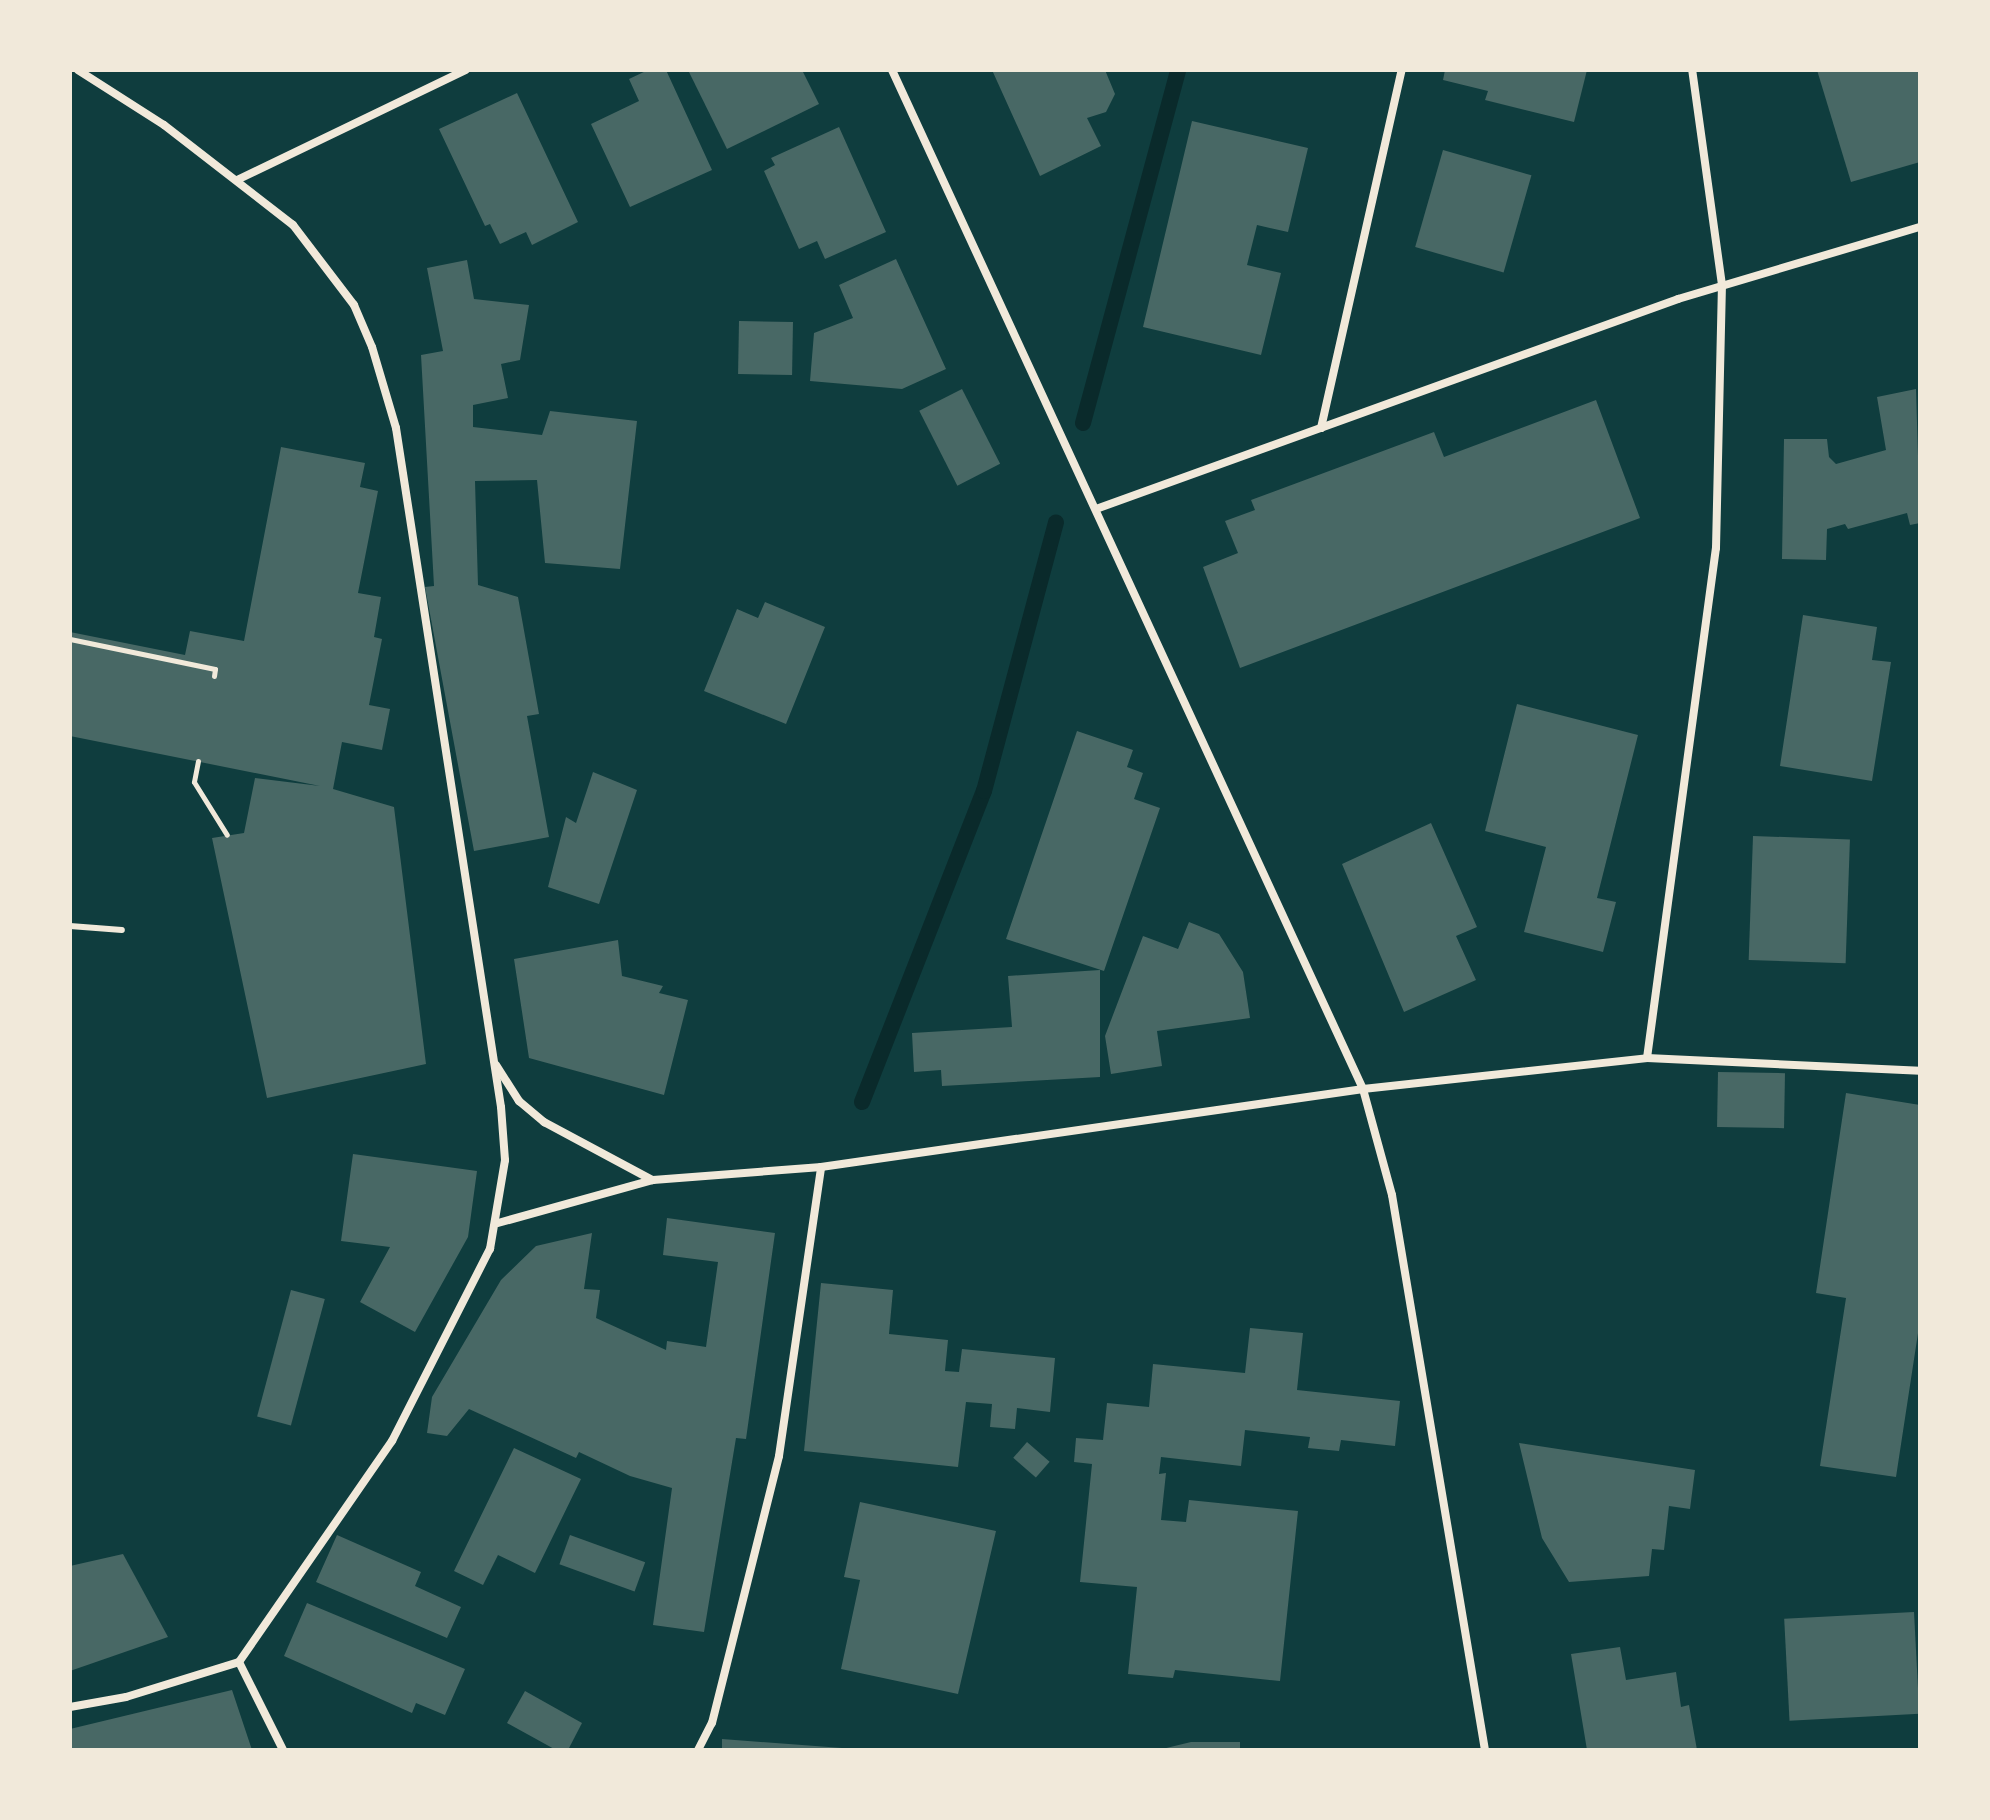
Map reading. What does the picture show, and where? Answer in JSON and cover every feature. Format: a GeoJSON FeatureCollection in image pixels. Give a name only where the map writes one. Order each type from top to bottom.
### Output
{"type":"FeatureCollection","features":[{"type":"Feature","properties":{"kind":"street"},"geometry":{"type":"LineString","coordinates":[[70,1707],[126,1697],[239,1662],[392,1441],[490,1249],[498,1223],[505,1160],[396,428],[385,383],[354,305],[293,225],[237,180],[78,70]]}},
{"type":"Feature","properties":{"kind":"street"},"geometry":{"type":"LineString","coordinates":[[237,180],[466,70]]}},
{"type":"Feature","properties":{"kind":"street"},"geometry":{"type":"LineString","coordinates":[[892,70],[1363,1089],[1392,1195],[1485,1750]]}},
{"type":"Feature","properties":{"kind":"street"},"geometry":{"type":"LineString","coordinates":[[1321,428],[1402,70]]}},
{"type":"Feature","properties":{"kind":"street"},"geometry":{"type":"LineString","coordinates":[[1647,1058],[1716,548],[1722,285],[1692,70]]}},
{"type":"Feature","properties":{"kind":"street"},"geometry":{"type":"LineString","coordinates":[[1096,509],[1722,285],[1920,227]]}},
{"type":"Feature","properties":{"kind":"street"},"geometry":{"type":"LineString","coordinates":[[490,1054],[512,1092],[544,1122],[653,1180]]}},
{"type":"Feature","properties":{"kind":"street"},"geometry":{"type":"LineString","coordinates":[[498,1223],[653,1180],[821,1167],[1363,1089],[1647,1058],[1920,1071]]}},
{"type":"Feature","properties":{"kind":"street"},"geometry":{"type":"LineString","coordinates":[[698,1750],[712,1723],[779,1456],[821,1167]]}},
{"type":"Feature","properties":{"kind":"street"},"geometry":{"type":"LineString","coordinates":[[239,1662],[283,1750]]}},
{"type":"Feature","properties":{"kind":"lane"},"geometry":{"type":"LineString","coordinates":[[70,926],[122,930]]}},
{"type":"Feature","properties":{"kind":"path"},"geometry":{"type":"LineString","coordinates":[[70,639],[215,669],[214,676]]}},
{"type":"Feature","properties":{"kind":"path"},"geometry":{"type":"LineString","coordinates":[[198,761],[194,782],[227,835]]}},
{"type":"Feature","properties":{"kind":"building"},"geometry":{"type":"Polygon","coordinates":[[[648,70],[666,70],[712,170],[630,207],[591,124],[639,101],[629,79],[648,70]]]}},
{"type":"Feature","properties":{"kind":"building"},"geometry":{"type":"Polygon","coordinates":[[[688,70],[802,70],[819,104],[727,149],[688,70]]]}},
{"type":"Feature","properties":{"kind":"building"},"geometry":{"type":"Polygon","coordinates":[[[992,70],[1105,70],[1115,94],[1106,112],[1087,118],[1101,146],[1040,176],[992,70]]]}},
{"type":"Feature","properties":{"kind":"building"},"geometry":{"type":"Polygon","coordinates":[[[1445,70],[1587,70],[1574,122],[1485,100],[1488,91],[1443,80],[1445,70]]]}},
{"type":"Feature","properties":{"kind":"building"},"geometry":{"type":"Polygon","coordinates":[[[1817,70],[1920,70],[1920,162],[1851,182],[1817,70]]]}},
{"type":"Feature","properties":{"kind":"building"},"geometry":{"type":"Polygon","coordinates":[[[517,93],[578,222],[532,245],[526,232],[500,244],[490,224],[485,226],[439,129],[517,93]]]}},
{"type":"Feature","properties":{"kind":"building"},"geometry":{"type":"Polygon","coordinates":[[[1192,121],[1308,148],[1288,232],[1257,225],[1247,265],[1281,273],[1261,355],[1143,327],[1192,121]]]}},
{"type":"Feature","properties":{"kind":"building"},"geometry":{"type":"Polygon","coordinates":[[[839,127],[886,232],[825,259],[817,241],[799,249],[764,171],[775,165],[771,158],[839,127]]]}},
{"type":"Feature","properties":{"kind":"building"},"geometry":{"type":"Polygon","coordinates":[[[1443,150],[1531,175],[1504,272],[1415,247],[1443,150]]]}},
{"type":"Feature","properties":{"kind":"building"},"geometry":{"type":"Polygon","coordinates":[[[896,259],[946,369],[902,389],[810,381],[814,333],[853,318],[839,285],[896,259]]]}},
{"type":"Feature","properties":{"kind":"building"},"geometry":{"type":"Polygon","coordinates":[[[467,260],[474,299],[529,305],[520,360],[501,364],[508,398],[473,405],[473,427],[542,435],[550,411],[637,421],[620,569],[545,563],[537,480],[475,481],[478,585],[518,597],[539,714],[527,716],[549,837],[474,851],[425,587],[434,586],[421,355],[443,351],[427,268],[467,260]]]}},
{"type":"Feature","properties":{"kind":"building"},"geometry":{"type":"Polygon","coordinates":[[[739,321],[793,322],[792,375],[738,374],[739,321]]]}},
{"type":"Feature","properties":{"kind":"building"},"geometry":{"type":"Polygon","coordinates":[[[962,389],[1000,464],[957,486],[919,411],[962,389]]]}},
{"type":"Feature","properties":{"kind":"building"},"geometry":{"type":"Polygon","coordinates":[[[1916,389],[1920,523],[1910,525],[1907,513],[1848,529],[1845,524],[1827,529],[1826,560],[1782,559],[1784,439],[1827,439],[1829,457],[1836,464],[1886,450],[1877,397],[1916,389]]]}},
{"type":"Feature","properties":{"kind":"building"},"geometry":{"type":"Polygon","coordinates":[[[1596,400],[1640,518],[1240,668],[1203,567],[1238,553],[1225,521],[1255,510],[1251,500],[1434,432],[1444,457],[1596,400]]]}},
{"type":"Feature","properties":{"kind":"building"},"geometry":{"type":"Polygon","coordinates":[[[281,447],[365,463],[360,487],[378,491],[358,593],[381,597],[374,637],[382,639],[369,705],[390,709],[382,750],[342,742],[333,789],[394,807],[426,1064],[267,1098],[212,838],[244,833],[255,778],[320,786],[70,736],[70,632],[185,655],[190,631],[244,641],[281,447]]]}},
{"type":"Feature","properties":{"kind":"building"},"geometry":{"type":"Polygon","coordinates":[[[765,602],[825,627],[786,724],[704,691],[737,609],[758,618],[765,602]]]}},
{"type":"Feature","properties":{"kind":"building"},"geometry":{"type":"Polygon","coordinates":[[[1803,615],[1877,627],[1872,660],[1891,662],[1872,781],[1780,766],[1803,615]]]}},
{"type":"Feature","properties":{"kind":"building"},"geometry":{"type":"Polygon","coordinates":[[[1517,704],[1638,735],[1597,898],[1616,902],[1603,952],[1524,932],[1546,847],[1485,831],[1517,704]]]}},
{"type":"Feature","properties":{"kind":"building"},"geometry":{"type":"Polygon","coordinates":[[[1077,731],[1133,750],[1127,767],[1143,773],[1134,799],[1160,808],[1104,971],[1006,939],[1077,731]]]}},
{"type":"Feature","properties":{"kind":"building"},"geometry":{"type":"Polygon","coordinates":[[[593,772],[637,790],[599,904],[548,887],[566,817],[576,823],[593,772]]]}},
{"type":"Feature","properties":{"kind":"building"},"geometry":{"type":"Polygon","coordinates":[[[1431,823],[1477,927],[1456,936],[1476,980],[1404,1012],[1342,864],[1431,823]]]}},
{"type":"Feature","properties":{"kind":"building"},"geometry":{"type":"Polygon","coordinates":[[[1753,836],[1850,839],[1846,963],[1749,960],[1753,836]]]}},
{"type":"Feature","properties":{"kind":"building"},"geometry":{"type":"Polygon","coordinates":[[[1189,922],[1219,934],[1243,972],[1250,1018],[1157,1031],[1162,1066],[1111,1074],[1105,1036],[1143,936],[1178,949],[1189,922]]]}},
{"type":"Feature","properties":{"kind":"building"},"geometry":{"type":"Polygon","coordinates":[[[618,940],[622,976],[663,986],[659,993],[688,1000],[664,1095],[529,1058],[514,959],[618,940]]]}},
{"type":"Feature","properties":{"kind":"building"},"geometry":{"type":"Polygon","coordinates":[[[1100,970],[1100,1077],[942,1086],[941,1070],[914,1072],[912,1033],[1012,1027],[1008,976],[1100,970]]]}},
{"type":"Feature","properties":{"kind":"building"},"geometry":{"type":"Polygon","coordinates":[[[1718,1072],[1785,1073],[1784,1128],[1717,1127],[1718,1072]]]}},
{"type":"Feature","properties":{"kind":"building"},"geometry":{"type":"Polygon","coordinates":[[[1846,1093],[1920,1105],[1920,1320],[1896,1477],[1820,1466],[1846,1298],[1816,1293],[1846,1093]]]}},
{"type":"Feature","properties":{"kind":"building"},"geometry":{"type":"Polygon","coordinates":[[[353,1154],[477,1171],[468,1237],[415,1332],[360,1302],[390,1247],[341,1241],[353,1154]]]}},
{"type":"Feature","properties":{"kind":"building"},"geometry":{"type":"Polygon","coordinates":[[[667,1218],[775,1233],[746,1439],[736,1438],[704,1632],[653,1625],[672,1488],[630,1476],[579,1452],[576,1458],[469,1409],[447,1436],[427,1433],[432,1397],[501,1280],[536,1246],[592,1233],[584,1289],[600,1290],[596,1318],[666,1350],[667,1341],[706,1347],[718,1262],[663,1255],[667,1218]]]}},
{"type":"Feature","properties":{"kind":"building"},"geometry":{"type":"Polygon","coordinates":[[[821,1283],[893,1290],[889,1334],[948,1340],[945,1371],[959,1372],[962,1349],[1055,1358],[1050,1412],[1017,1408],[1015,1429],[990,1427],[992,1404],[966,1402],[958,1467],[804,1451],[821,1283]]]}},
{"type":"Feature","properties":{"kind":"building"},"geometry":{"type":"Polygon","coordinates":[[[291,1290],[325,1299],[291,1426],[257,1417],[291,1290]]]}},
{"type":"Feature","properties":{"kind":"building"},"geometry":{"type":"Polygon","coordinates":[[[1250,1328],[1303,1333],[1297,1390],[1400,1401],[1395,1446],[1341,1440],[1339,1451],[1308,1448],[1310,1437],[1245,1430],[1241,1466],[1161,1457],[1159,1474],[1166,1473],[1161,1520],[1186,1522],[1189,1500],[1298,1511],[1280,1681],[1175,1670],[1173,1678],[1128,1674],[1137,1587],[1080,1582],[1092,1464],[1074,1462],[1076,1438],[1103,1440],[1107,1403],[1149,1407],[1153,1364],[1245,1373],[1250,1328]]]}},
{"type":"Feature","properties":{"kind":"building"},"geometry":{"type":"Polygon","coordinates":[[[1027,1442],[1050,1462],[1036,1478],[1013,1458],[1027,1442]]]}},
{"type":"Feature","properties":{"kind":"building"},"geometry":{"type":"Polygon","coordinates":[[[1519,1443],[1695,1470],[1690,1509],[1669,1506],[1664,1550],[1652,1549],[1649,1576],[1569,1582],[1542,1538],[1519,1443]]]}},
{"type":"Feature","properties":{"kind":"building"},"geometry":{"type":"Polygon","coordinates":[[[514,1448],[581,1479],[535,1573],[498,1555],[483,1585],[454,1571],[514,1448]]]}},
{"type":"Feature","properties":{"kind":"building"},"geometry":{"type":"Polygon","coordinates":[[[860,1502],[996,1531],[958,1694],[841,1669],[860,1580],[844,1577],[860,1502]]]}},
{"type":"Feature","properties":{"kind":"building"},"geometry":{"type":"Polygon","coordinates":[[[337,1535],[421,1572],[415,1586],[461,1607],[447,1638],[316,1582],[337,1535]]]}},
{"type":"Feature","properties":{"kind":"building"},"geometry":{"type":"Polygon","coordinates":[[[570,1535],[645,1562],[635,1591],[559,1564],[570,1535]]]}},
{"type":"Feature","properties":{"kind":"building"},"geometry":{"type":"Polygon","coordinates":[[[123,1554],[168,1637],[70,1671],[70,1566],[123,1554]]]}},
{"type":"Feature","properties":{"kind":"building"},"geometry":{"type":"Polygon","coordinates":[[[307,1603],[465,1669],[445,1715],[416,1703],[412,1713],[284,1656],[307,1603]]]}},
{"type":"Feature","properties":{"kind":"building"},"geometry":{"type":"Polygon","coordinates":[[[1914,1612],[1919,1714],[1790,1721],[1784,1619],[1914,1612]]]}},
{"type":"Feature","properties":{"kind":"building"},"geometry":{"type":"Polygon","coordinates":[[[1620,1647],[1626,1680],[1676,1672],[1681,1707],[1689,1705],[1697,1750],[1587,1750],[1571,1654],[1620,1647]]]}},
{"type":"Feature","properties":{"kind":"building"},"geometry":{"type":"Polygon","coordinates":[[[232,1690],[252,1750],[70,1750],[70,1729],[232,1690]]]}},
{"type":"Feature","properties":{"kind":"building"},"geometry":{"type":"Polygon","coordinates":[[[525,1691],[582,1723],[568,1750],[556,1750],[507,1723],[525,1691]]]}},
{"type":"Feature","properties":{"kind":"building"},"geometry":{"type":"Polygon","coordinates":[[[722,1739],[842,1748],[842,1750],[722,1750],[722,1739]]]}},
{"type":"Feature","properties":{"kind":"building"},"geometry":{"type":"Polygon","coordinates":[[[1191,1742],[1240,1742],[1240,1750],[1158,1750],[1191,1742]]]}},
{"type":"Feature","properties":{"kind":"waterway"},"geometry":{"type":"LineString","coordinates":[[1083,423],[1178,70]]}},
{"type":"Feature","properties":{"kind":"waterway"},"geometry":{"type":"LineString","coordinates":[[862,1102],[984,791],[1056,522]]}}]}
